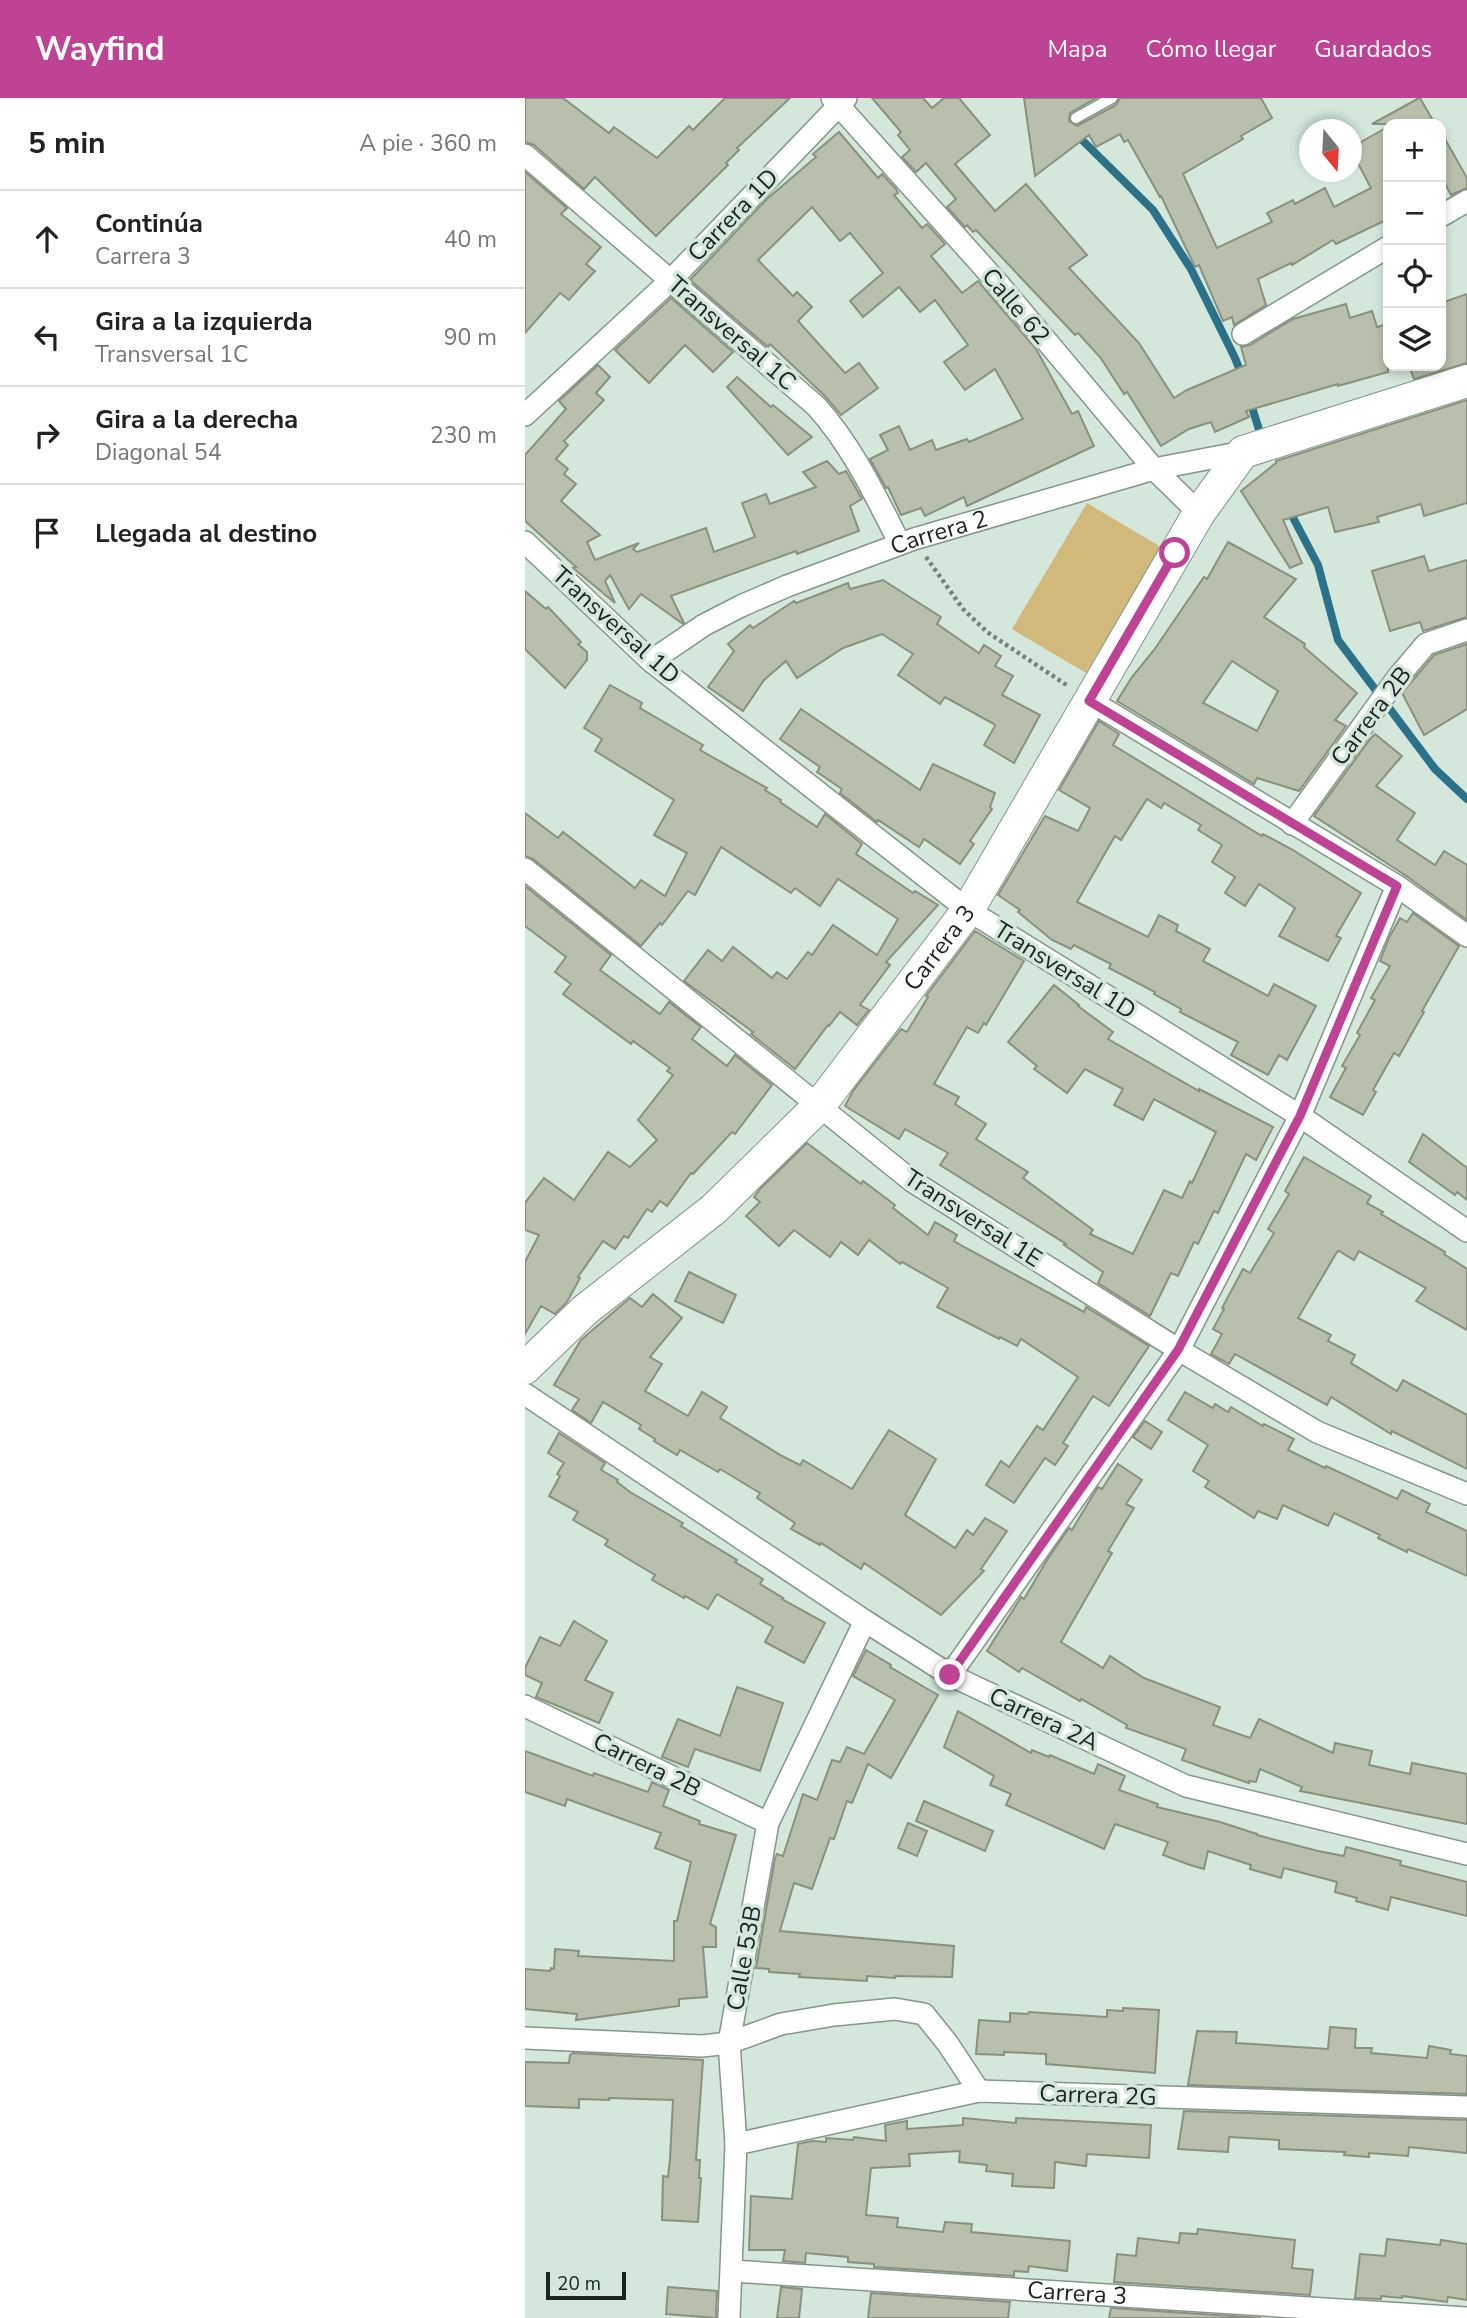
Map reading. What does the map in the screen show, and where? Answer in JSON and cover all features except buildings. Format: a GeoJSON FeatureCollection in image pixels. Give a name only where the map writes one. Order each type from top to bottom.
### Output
{"type":"FeatureCollection","features":[{"type":"Feature","properties":{"kind":"street","name":"Carrera 1D"},"geometry":{"type":"LineString","coordinates":[[525,415],[671,280],[838,100]]}},
{"type":"Feature","properties":{"kind":"street","name":"Calle 62"},"geometry":{"type":"LineString","coordinates":[[838,100],[997,282],[1196,519]]}},
{"type":"Feature","properties":{"kind":"street","name":"Transversal 1C"},"geometry":{"type":"LineString","coordinates":[[525,155],[816,406],[857,460],[907,541]]}},
{"type":"Feature","properties":{"kind":"street"},"geometry":{"type":"LineString","coordinates":[[1446,213],[1467,201]]}},
{"type":"Feature","properties":{"kind":"street"},"geometry":{"type":"LineString","coordinates":[[1243,334],[1383,250]]}},
{"type":"Feature","properties":{"kind":"street","name":"Carrera 2"},"geometry":{"type":"LineString","coordinates":[[651,661],[704,625],[741,606],[907,541],[1154,469],[1258,447],[1467,381]]}},
{"type":"Feature","properties":{"kind":"street","name":"Carrera 3"},"geometry":{"type":"LineString","coordinates":[[525,1368],[585,1310],[714,1209],[819,1106],[968,910],[1196,519],[1258,447]]}},
{"type":"Feature","properties":{"kind":"street","name":"Transversal 1D"},"geometry":{"type":"LineString","coordinates":[[525,542],[651,661],[968,910],[1300,1116],[1467,1231]]}},
{"type":"Feature","properties":{"kind":"street","name":"Carrera 2B"},"geometry":{"type":"LineString","coordinates":[[1291,824],[1398,677],[1426,644],[1467,630]]}},
{"type":"Feature","properties":{"kind":"street"},"geometry":{"type":"LineString","coordinates":[[1089,701],[1397,886],[1467,936]]}},
{"type":"Feature","properties":{"kind":"street","name":"Transversal 1E"},"geometry":{"type":"LineString","coordinates":[[525,869],[912,1181],[1178,1350],[1317,1432],[1467,1494]]}},
{"type":"Feature","properties":{"kind":"street"},"geometry":{"type":"LineString","coordinates":[[950,1675],[1178,1350],[1300,1116],[1397,886]]}},
{"type":"Feature","properties":{"kind":"street","name":"Carrera 2A"},"geometry":{"type":"LineString","coordinates":[[525,1394],[950,1675],[1187,1786],[1467,1854]]}},
{"type":"Feature","properties":{"kind":"street","name":"Calle 53B"},"geometry":{"type":"LineString","coordinates":[[729,2318],[736,2144],[729,2043],[768,1823],[865,1621]]}},
{"type":"Feature","properties":{"kind":"street","name":"Carrera 2B"},"geometry":{"type":"LineString","coordinates":[[525,1706],[768,1823]]}},
{"type":"Feature","properties":{"kind":"street"},"geometry":{"type":"LineString","coordinates":[[525,2038],[702,2046],[729,2043],[781,2024],[834,2015],[895,2010],[924,2014],[979,2091]]}},
{"type":"Feature","properties":{"kind":"street","name":"Carrera 2G"},"geometry":{"type":"LineString","coordinates":[[736,2144],[979,2091],[1467,2107]]}},
{"type":"Feature","properties":{"kind":"street","name":"Carrera 3"},"geometry":{"type":"LineString","coordinates":[[732,2271],[1467,2318]]}},
{"type":"Feature","properties":{"kind":"lane"},"geometry":{"type":"LineString","coordinates":[[1076,118],[1112,98]]}},
{"type":"Feature","properties":{"kind":"path"},"geometry":{"type":"LineString","coordinates":[[907,541],[963,609],[987,632],[1089,701]]}},
{"type":"Feature","properties":{"kind":"shaded area"},"geometry":{"type":"Polygon","coordinates":[[[1087,503],[1161,547],[1086,673],[1012,629],[1087,503]]]}},
{"type":"Feature","properties":{"kind":"waterway"},"geometry":{"type":"LineString","coordinates":[[1075,133],[1153,210],[1191,269],[1242,376]]}},
{"type":"Feature","properties":{"kind":"waterway"},"geometry":{"type":"LineString","coordinates":[[1250,401],[1262,439]]}},
{"type":"Feature","properties":{"kind":"waterway"},"geometry":{"type":"LineString","coordinates":[[1289,510],[1318,565],[1338,640],[1435,769],[1467,799]]}},
{"type":"Feature","properties":{"kind":"route"},"geometry":{"type":"LineString","coordinates":[[950,1675],[1178,1350],[1300,1116],[1397,886],[1089,701],[1175,553]]}}]}
